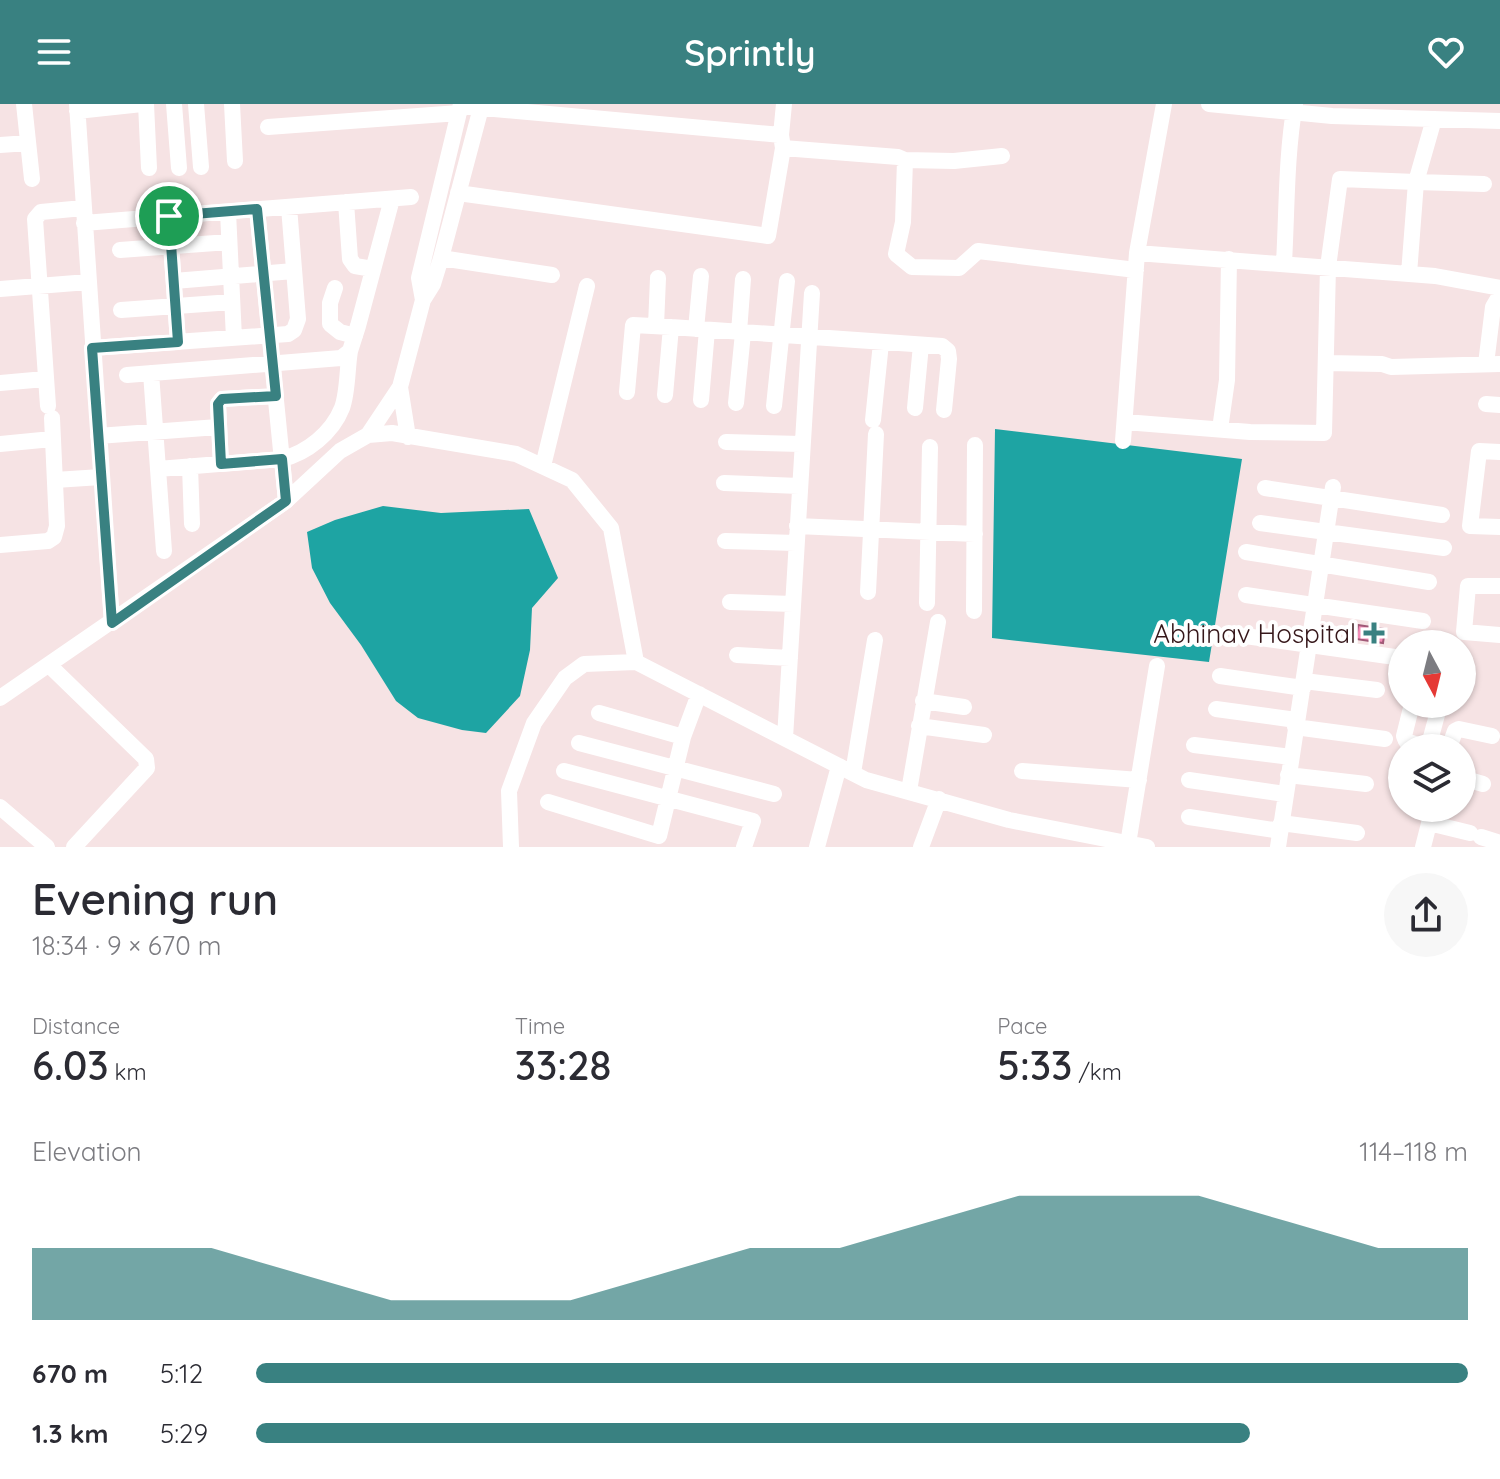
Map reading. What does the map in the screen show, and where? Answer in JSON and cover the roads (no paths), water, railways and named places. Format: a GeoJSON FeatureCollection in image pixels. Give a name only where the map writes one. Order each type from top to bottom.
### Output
{"type":"FeatureCollection","features":[{"type":"Feature","properties":{"kind":"street"},"geometry":{"type":"LineString","coordinates":[[24,104],[32,179]]}},
{"type":"Feature","properties":{"kind":"street"},"geometry":{"type":"LineString","coordinates":[[112,623],[77,108],[144,104],[149,168]]}},
{"type":"Feature","properties":{"kind":"street"},"geometry":{"type":"LineString","coordinates":[[174,104],[179,168]]}},
{"type":"Feature","properties":{"kind":"street"},"geometry":{"type":"LineString","coordinates":[[196,104],[201,167]]}},
{"type":"Feature","properties":{"kind":"street"},"geometry":{"type":"LineString","coordinates":[[232,104],[235,161]]}},
{"type":"Feature","properties":{"kind":"street"},"geometry":{"type":"LineString","coordinates":[[458,193],[768,236],[782,141],[784,104]]}},
{"type":"Feature","properties":{"kind":"street"},"geometry":{"type":"LineString","coordinates":[[1123,441],[1136,262],[1164,104]]}},
{"type":"Feature","properties":{"kind":"street"},"geometry":{"type":"LineString","coordinates":[[1209,104],[1500,121]]}},
{"type":"Feature","properties":{"kind":"street"},"geometry":{"type":"LineString","coordinates":[[368,435],[400,387],[423,300],[433,284],[441,258],[482,106]]}},
{"type":"Feature","properties":{"kind":"street"},"geometry":{"type":"LineString","coordinates":[[268,127],[482,106],[782,141],[905,160],[954,161],[1002,156]]}},
{"type":"Feature","properties":{"kind":"street"},"geometry":{"type":"LineString","coordinates":[[423,300],[419,278],[460,108]]}},
{"type":"Feature","properties":{"kind":"street"},"geometry":{"type":"LineString","coordinates":[[1284,263],[1287,170],[1294,108]]}},
{"type":"Feature","properties":{"kind":"street"},"geometry":{"type":"LineString","coordinates":[[1409,274],[1416,182],[1434,119]]}},
{"type":"Feature","properties":{"kind":"street"},"geometry":{"type":"LineString","coordinates":[[0,145],[28,143]]}},
{"type":"Feature","properties":{"kind":"street"},"geometry":{"type":"LineString","coordinates":[[905,160],[903,222],[896,254],[912,267],[959,268],[978,251],[1136,262],[1229,259],[1409,274],[1500,288]]}},
{"type":"Feature","properties":{"kind":"street"},"geometry":{"type":"LineString","coordinates":[[1125,422],[1324,433],[1328,267],[1340,179],[1484,184]]}},
{"type":"Feature","properties":{"kind":"street"},"geometry":{"type":"LineString","coordinates":[[0,545],[48,541],[54,537],[57,526],[38,286],[35,219],[41,212],[83,216],[169,216],[411,197]]}},
{"type":"Feature","properties":{"kind":"street"},"geometry":{"type":"LineString","coordinates":[[158,469],[282,459],[299,454],[321,438],[342,407],[352,344],[392,199]]}},
{"type":"Feature","properties":{"kind":"street"},"geometry":{"type":"LineString","coordinates":[[346,202],[350,259],[355,266],[373,269]]}},
{"type":"Feature","properties":{"kind":"street"},"geometry":{"type":"LineString","coordinates":[[92,348],[270,336],[288,334],[294,330],[298,319],[289,207]]}},
{"type":"Feature","properties":{"kind":"street"},"geometry":{"type":"LineString","coordinates":[[257,209],[286,501]]}},
{"type":"Feature","properties":{"kind":"street"},"geometry":{"type":"LineString","coordinates":[[228,212],[234,338]]}},
{"type":"Feature","properties":{"kind":"street"},"geometry":{"type":"LineString","coordinates":[[169,216],[178,342]]}},
{"type":"Feature","properties":{"kind":"street"},"geometry":{"type":"LineString","coordinates":[[120,250],[229,242]]}},
{"type":"Feature","properties":{"kind":"street"},"geometry":{"type":"LineString","coordinates":[[441,258],[552,275]]}},
{"type":"Feature","properties":{"kind":"street"},"geometry":{"type":"LineString","coordinates":[[1220,429],[1227,380],[1229,259]]}},
{"type":"Feature","properties":{"kind":"street"},"geometry":{"type":"LineString","coordinates":[[174,281],[294,271]]}},
{"type":"Feature","properties":{"kind":"street"},"geometry":{"type":"LineString","coordinates":[[701,276],[701,400]]}},
{"type":"Feature","properties":{"kind":"street"},"geometry":{"type":"LineString","coordinates":[[658,278],[665,395]]}},
{"type":"Feature","properties":{"kind":"street"},"geometry":{"type":"LineString","coordinates":[[736,403],[743,279]]}},
{"type":"Feature","properties":{"kind":"street"},"geometry":{"type":"LineString","coordinates":[[774,406],[787,281]]}},
{"type":"Feature","properties":{"kind":"street"},"geometry":{"type":"LineString","coordinates":[[0,289],[88,282]]}},
{"type":"Feature","properties":{"kind":"street"},"geometry":{"type":"LineString","coordinates":[[543,466],[587,286]]}},
{"type":"Feature","properties":{"kind":"street"},"geometry":{"type":"LineString","coordinates":[[335,288],[330,303],[330,324],[352,344]]}},
{"type":"Feature","properties":{"kind":"street"},"geometry":{"type":"LineString","coordinates":[[785,738],[812,293]]}},
{"type":"Feature","properties":{"kind":"street"},"geometry":{"type":"LineString","coordinates":[[1326,363],[1382,364],[1391,367],[1493,364],[1493,307],[1500,295]]}},
{"type":"Feature","properties":{"kind":"street"},"geometry":{"type":"LineString","coordinates":[[121,310],[232,302]]}},
{"type":"Feature","properties":{"kind":"street"},"geometry":{"type":"LineString","coordinates":[[627,392],[633,325],[663,326],[942,346],[948,351],[944,410]]}},
{"type":"Feature","properties":{"kind":"street"},"geometry":{"type":"LineString","coordinates":[[868,592],[874,427],[881,343]]}},
{"type":"Feature","properties":{"kind":"street"},"geometry":{"type":"LineString","coordinates":[[127,375],[341,358],[352,344]]}},
{"type":"Feature","properties":{"kind":"street"},"geometry":{"type":"LineString","coordinates":[[915,408],[921,345]]}},
{"type":"Feature","properties":{"kind":"street"},"geometry":{"type":"LineString","coordinates":[[151,373],[164,551]]}},
{"type":"Feature","properties":{"kind":"street"},"geometry":{"type":"LineString","coordinates":[[0,383],[45,379]]}},
{"type":"Feature","properties":{"kind":"street"},"geometry":{"type":"LineString","coordinates":[[400,387],[408,437]]}},
{"type":"Feature","properties":{"kind":"street"},"geometry":{"type":"LineString","coordinates":[[221,464],[218,404],[222,399],[276,396]]}},
{"type":"Feature","properties":{"kind":"street"},"geometry":{"type":"LineString","coordinates":[[98,436],[218,427]]}},
{"type":"Feature","properties":{"kind":"street"},"geometry":{"type":"LineString","coordinates":[[0,698],[286,501],[340,451],[368,435],[392,433],[516,454],[572,480],[611,528],[636,662]]}},
{"type":"Feature","properties":{"kind":"street"},"geometry":{"type":"LineString","coordinates":[[0,444],[52,439]]}},
{"type":"Feature","properties":{"kind":"street"},"geometry":{"type":"LineString","coordinates":[[726,442],[801,444]]}},
{"type":"Feature","properties":{"kind":"street"},"geometry":{"type":"LineString","coordinates":[[974,611],[975,445]]}},
{"type":"Feature","properties":{"kind":"street"},"geometry":{"type":"LineString","coordinates":[[927,603],[930,447]]}},
{"type":"Feature","properties":{"kind":"street"},"geometry":{"type":"LineString","coordinates":[[1500,452],[1479,451],[1470,526],[1500,527]]}},
{"type":"Feature","properties":{"kind":"street"},"geometry":{"type":"LineString","coordinates":[[190,466],[192,524]]}},
{"type":"Feature","properties":{"kind":"street"},"geometry":{"type":"LineString","coordinates":[[55,480],[101,477]]}},
{"type":"Feature","properties":{"kind":"street"},"geometry":{"type":"LineString","coordinates":[[724,483],[799,486]]}},
{"type":"Feature","properties":{"kind":"street"},"geometry":{"type":"LineString","coordinates":[[1265,488],[1332,493],[1442,515]]}},
{"type":"Feature","properties":{"kind":"street"},"geometry":{"type":"LineString","coordinates":[[1280,833],[1332,493]]}},
{"type":"Feature","properties":{"kind":"street"},"geometry":{"type":"LineString","coordinates":[[1260,523],[1444,548]]}},
{"type":"Feature","properties":{"kind":"street"},"geometry":{"type":"LineString","coordinates":[[725,541],[871,529],[975,534]]}},
{"type":"Feature","properties":{"kind":"street"},"geometry":{"type":"LineString","coordinates":[[1246,552],[1429,582]]}},
{"type":"Feature","properties":{"kind":"street"},"geometry":{"type":"LineString","coordinates":[[1500,586],[1468,586],[1464,632],[1500,635]]}},
{"type":"Feature","properties":{"kind":"street"},"geometry":{"type":"LineString","coordinates":[[1246,595],[1423,621]]}},
{"type":"Feature","properties":{"kind":"street"},"geometry":{"type":"LineString","coordinates":[[730,602],[793,604]]}},
{"type":"Feature","properties":{"kind":"street"},"geometry":{"type":"LineString","coordinates":[[909,791],[938,622]]}},
{"type":"Feature","properties":{"kind":"street"},"geometry":{"type":"LineString","coordinates":[[1245,636],[1388,656]]}},
{"type":"Feature","properties":{"kind":"street"},"geometry":{"type":"LineString","coordinates":[[817,847],[846,769],[875,640]]}},
{"type":"Feature","properties":{"kind":"street"},"geometry":{"type":"LineString","coordinates":[[737,655],[790,658]]}},
{"type":"Feature","properties":{"kind":"street"},"geometry":{"type":"LineString","coordinates":[[511,847],[509,791],[534,723],[565,678],[584,664],[636,662],[866,780],[1009,820],[1147,847]]}},
{"type":"Feature","properties":{"kind":"street"},"geometry":{"type":"LineString","coordinates":[[49,665],[146,759],[147,768],[74,847]]}},
{"type":"Feature","properties":{"kind":"street"},"geometry":{"type":"LineString","coordinates":[[1121,844],[1139,780],[1157,666]]}},
{"type":"Feature","properties":{"kind":"street"},"geometry":{"type":"LineString","coordinates":[[1220,676],[1377,690]]}},
{"type":"Feature","properties":{"kind":"street"},"geometry":{"type":"LineString","coordinates":[[548,802],[659,841],[683,737],[699,694]]}},
{"type":"Feature","properties":{"kind":"street"},"geometry":{"type":"LineString","coordinates":[[923,701],[964,707]]}},
{"type":"Feature","properties":{"kind":"street"},"geometry":{"type":"LineString","coordinates":[[1216,709],[1385,739]]}},
{"type":"Feature","properties":{"kind":"street"},"geometry":{"type":"LineString","coordinates":[[599,713],[683,737]]}},
{"type":"Feature","properties":{"kind":"street"},"geometry":{"type":"LineString","coordinates":[[1408,718],[1404,736],[1406,741],[1428,748],[1436,718]]}},
{"type":"Feature","properties":{"kind":"street"},"geometry":{"type":"LineString","coordinates":[[919,726],[984,735]]}},
{"type":"Feature","properties":{"kind":"street"},"geometry":{"type":"LineString","coordinates":[[1454,734],[1459,729],[1492,736]]}},
{"type":"Feature","properties":{"kind":"street"},"geometry":{"type":"LineString","coordinates":[[579,743],[774,794]]}},
{"type":"Feature","properties":{"kind":"street"},"geometry":{"type":"LineString","coordinates":[[1194,745],[1291,757]]}},
{"type":"Feature","properties":{"kind":"street"},"geometry":{"type":"LineString","coordinates":[[564,771],[753,821],[744,847]]}},
{"type":"Feature","properties":{"kind":"street"},"geometry":{"type":"LineString","coordinates":[[1022,771],[1139,780]]}},
{"type":"Feature","properties":{"kind":"street"},"geometry":{"type":"LineString","coordinates":[[1288,775],[1366,784]]}},
{"type":"Feature","properties":{"kind":"street"},"geometry":{"type":"LineString","coordinates":[[1189,780],[1285,794]]}},
{"type":"Feature","properties":{"kind":"street"},"geometry":{"type":"LineString","coordinates":[[1476,782],[1483,784]]}},
{"type":"Feature","properties":{"kind":"street"},"geometry":{"type":"LineString","coordinates":[[921,847],[939,799]]}},
{"type":"Feature","properties":{"kind":"street"},"geometry":{"type":"LineString","coordinates":[[0,807],[47,847]]}},
{"type":"Feature","properties":{"kind":"street"},"geometry":{"type":"LineString","coordinates":[[1189,817],[1280,833],[1357,833]]}},
{"type":"Feature","properties":{"kind":"street"},"geometry":{"type":"LineString","coordinates":[[1423,847],[1429,822]]}},
{"type":"Feature","properties":{"kind":"street"},"geometry":{"type":"LineString","coordinates":[[1446,822],[1500,843]]}},
{"type":"Feature","properties":{"kind":"water"},"geometry":{"type":"Polygon","coordinates":[[[995,429],[1242,459],[1209,662],[992,638],[995,429]]]}},
{"type":"Feature","properties":{"kind":"water"},"geometry":{"type":"Polygon","coordinates":[[[383,506],[441,513],[529,509],[558,578],[532,608],[530,650],[520,696],[486,733],[418,718],[396,701],[330,603],[312,568],[307,532],[383,506]]]}},
{"type":"Feature","properties":{"kind":"place","name":"Abhinav Hospital"},"geometry":{"type":"Point","coordinates":[1374,633]}}]}
